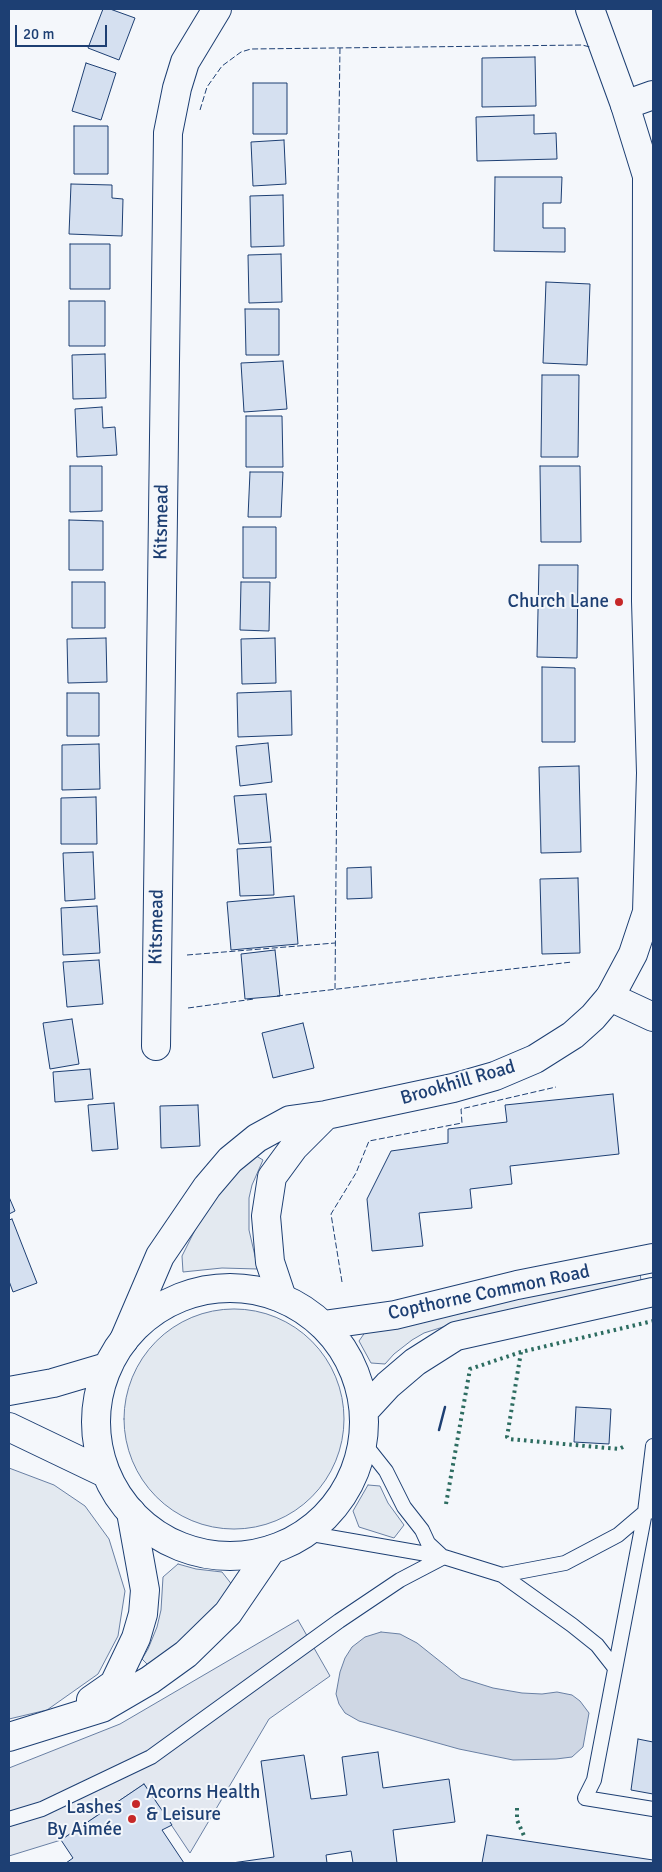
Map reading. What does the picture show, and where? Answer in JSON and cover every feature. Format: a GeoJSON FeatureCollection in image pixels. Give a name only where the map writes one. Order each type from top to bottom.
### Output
{"type":"FeatureCollection","features":[{"type":"Feature","properties":{"kind":"main road","name":"Kitsmead"},"geometry":{"type":"LineString","coordinates":[[156,1046],[168,133],[177,88],[185,62],[217,9]]}},
{"type":"Feature","properties":{"kind":"main road","name":"Brookhill Road"},"geometry":{"type":"LineString","coordinates":[[124,1340],[160,1256],[207,1187],[230,1160],[257,1138],[290,1120],[326,1115],[453,1088],[495,1076],[535,1059],[573,1035],[593,1017],[610,997],[634,954],[650,911],[651,773],[646,601],[647,176],[625,106],[590,9]]}},
{"type":"Feature","properties":{"kind":"main road"},"geometry":{"type":"LineString","coordinates":[[625,106],[653,95]]}},
{"type":"Feature","properties":{"kind":"main road"},"geometry":{"type":"LineString","coordinates":[[610,997],[653,1017]]}},
{"type":"Feature","properties":{"kind":"main road"},"geometry":{"type":"LineString","coordinates":[[282,1298],[270,1262],[266,1216],[272,1177],[294,1147],[326,1115]]}},
{"type":"Feature","properties":{"kind":"main road","name":"Copthorne Common Road"},"geometry":{"type":"LineString","coordinates":[[323,1325],[395,1316],[517,1285],[653,1258]]}},
{"type":"Feature","properties":{"kind":"main road"},"geometry":{"type":"LineString","coordinates":[[212,1288],[236,1288],[262,1291],[282,1298],[305,1310],[323,1325],[345,1352],[358,1382],[365,1427],[363,1442],[349,1484],[331,1510],[306,1533],[271,1550],[239,1556],[200,1553],[168,1541],[148,1528],[131,1512],[117,1493],[99,1456],[96,1419],[97,1402],[107,1367],[114,1353],[124,1340],[142,1322],[191,1294],[212,1288]]}},
{"type":"Feature","properties":{"kind":"main road","name":"Copthorne Common Road"},"geometry":{"type":"LineString","coordinates":[[364,1411],[388,1385],[415,1362],[456,1336],[653,1292]]}},
{"type":"Feature","properties":{"kind":"main road"},"geometry":{"type":"LineString","coordinates":[[9,1391],[53,1383],[107,1367]]}},
{"type":"Feature","properties":{"kind":"main road"},"geometry":{"type":"LineString","coordinates":[[9,1428],[106,1473]]}},
{"type":"Feature","properties":{"kind":"main road"},"geometry":{"type":"LineString","coordinates":[[63,1720],[114,1684],[136,1638],[143,1614],[145,1590],[131,1512]]}},
{"type":"Feature","properties":{"kind":"main road"},"geometry":{"type":"LineString","coordinates":[[9,1737],[102,1708],[150,1680],[186,1654],[228,1613],[271,1550]]}},
{"type":"Feature","properties":{"kind":"lane"},"geometry":{"type":"LineString","coordinates":[[363,1442],[386,1471],[404,1507],[422,1530],[428,1543],[444,1557]]}},
{"type":"Feature","properties":{"kind":"lane"},"geometry":{"type":"LineString","coordinates":[[653,1446],[649,1512],[615,1668],[594,1780],[585,1798],[653,1810]]}},
{"type":"Feature","properties":{"kind":"lane"},"geometry":{"type":"LineString","coordinates":[[502,1575],[565,1563],[618,1535],[649,1512]]}},
{"type":"Feature","properties":{"kind":"lane"},"geometry":{"type":"LineString","coordinates":[[306,1533],[444,1557],[502,1575],[597,1645],[615,1668]]}},
{"type":"Feature","properties":{"kind":"lane"},"geometry":{"type":"LineString","coordinates":[[9,1819],[42,1809],[151,1757],[339,1621],[400,1580],[444,1557]]}},
{"type":"Feature","properties":{"kind":"shaded area"},"geometry":{"type":"Polygon","coordinates":[[[253,1154],[263,1160],[252,1185],[249,1198],[249,1230],[258,1269],[222,1268],[183,1272],[182,1256],[203,1214],[237,1170],[253,1154]]]}},
{"type":"Feature","properties":{"kind":"shaded area"},"geometry":{"type":"Polygon","coordinates":[[[640,1272],[641,1281],[462,1321],[424,1333],[394,1354],[385,1364],[371,1363],[359,1341],[368,1328],[446,1314],[640,1272]]]}},
{"type":"Feature","properties":{"kind":"shaded area"},"geometry":{"type":"Polygon","coordinates":[[[223,1309],[245,1309],[276,1317],[295,1327],[312,1341],[326,1358],[336,1377],[342,1397],[344,1419],[342,1441],[336,1461],[326,1480],[312,1497],[295,1511],[266,1525],[245,1529],[223,1529],[202,1525],[182,1516],[164,1504],[149,1489],[137,1471],[128,1451],[124,1430],[124,1408],[128,1387],[137,1367],[149,1349],[164,1334],[182,1322],[202,1313],[223,1309]]]}},
{"type":"Feature","properties":{"kind":"shaded area"},"geometry":{"type":"Polygon","coordinates":[[[9,1468],[54,1485],[85,1506],[109,1539],[125,1591],[118,1636],[98,1674],[47,1710],[9,1719],[9,1468]]]}},
{"type":"Feature","properties":{"kind":"shaded area"},"geometry":{"type":"Polygon","coordinates":[[[368,1485],[380,1486],[388,1503],[404,1525],[394,1538],[359,1527],[353,1511],[368,1485]]]}},
{"type":"Feature","properties":{"kind":"shaded area"},"geometry":{"type":"Polygon","coordinates":[[[178,1564],[196,1569],[222,1572],[233,1586],[180,1643],[149,1666],[142,1659],[157,1627],[161,1610],[163,1577],[178,1564]]]}},
{"type":"Feature","properties":{"kind":"shaded area"},"geometry":{"type":"Polygon","coordinates":[[[298,1620],[330,1676],[269,1719],[190,1853],[144,1784],[61,1840],[9,1856],[9,1768],[120,1724],[298,1620]]]}},
{"type":"Feature","properties":{"kind":"shaded area"},"geometry":{"type":"Polygon","coordinates":[[[381,1632],[400,1634],[417,1643],[461,1678],[493,1688],[522,1693],[542,1694],[557,1692],[572,1695],[580,1701],[589,1713],[583,1747],[572,1757],[513,1760],[459,1749],[359,1721],[345,1713],[339,1704],[336,1694],[340,1672],[345,1658],[352,1647],[365,1637],[381,1632]]]}},
{"type":"Feature","properties":{"kind":"building"},"geometry":{"type":"Polygon","coordinates":[[[103,9],[110,9],[135,18],[119,60],[88,48],[103,9]]]}},
{"type":"Feature","properties":{"kind":"building"},"geometry":{"type":"Polygon","coordinates":[[[535,57],[536,106],[482,107],[482,58],[535,57]]]}},
{"type":"Feature","properties":{"kind":"building"},"geometry":{"type":"Polygon","coordinates":[[[86,63],[116,73],[101,120],[72,111],[86,63]]]}},
{"type":"Feature","properties":{"kind":"building"},"geometry":{"type":"Polygon","coordinates":[[[253,83],[287,83],[287,134],[253,134],[253,83]]]}},
{"type":"Feature","properties":{"kind":"building"},"geometry":{"type":"Polygon","coordinates":[[[534,115],[534,134],[556,133],[557,159],[477,161],[476,117],[534,115]]]}},
{"type":"Feature","properties":{"kind":"building"},"geometry":{"type":"Polygon","coordinates":[[[74,126],[108,126],[108,174],[74,174],[74,126]]]}},
{"type":"Feature","properties":{"kind":"building"},"geometry":{"type":"Polygon","coordinates":[[[284,140],[286,184],[253,186],[251,142],[284,140]]]}},
{"type":"Feature","properties":{"kind":"building"},"geometry":{"type":"Polygon","coordinates":[[[495,177],[562,177],[561,203],[543,203],[543,228],[565,228],[565,252],[494,251],[495,177]]]}},
{"type":"Feature","properties":{"kind":"building"},"geometry":{"type":"Polygon","coordinates":[[[71,184],[112,185],[112,198],[123,199],[122,236],[69,234],[71,184]]]}},
{"type":"Feature","properties":{"kind":"building"},"geometry":{"type":"Polygon","coordinates":[[[283,195],[284,246],[251,247],[250,196],[283,195]]]}},
{"type":"Feature","properties":{"kind":"building"},"geometry":{"type":"Polygon","coordinates":[[[70,244],[110,244],[110,289],[70,289],[70,244]]]}},
{"type":"Feature","properties":{"kind":"building"},"geometry":{"type":"Polygon","coordinates":[[[281,254],[282,302],[249,303],[248,255],[281,254]]]}},
{"type":"Feature","properties":{"kind":"building"},"geometry":{"type":"Polygon","coordinates":[[[546,282],[590,284],[587,365],[543,363],[546,282]]]}},
{"type":"Feature","properties":{"kind":"building"},"geometry":{"type":"Polygon","coordinates":[[[69,301],[105,301],[105,346],[69,346],[69,301]]]}},
{"type":"Feature","properties":{"kind":"building"},"geometry":{"type":"Polygon","coordinates":[[[245,309],[279,309],[279,355],[246,355],[245,309]]]}},
{"type":"Feature","properties":{"kind":"building"},"geometry":{"type":"Polygon","coordinates":[[[105,354],[106,398],[73,399],[72,355],[105,354]]]}},
{"type":"Feature","properties":{"kind":"building"},"geometry":{"type":"Polygon","coordinates":[[[283,361],[287,409],[244,412],[241,363],[283,361]]]}},
{"type":"Feature","properties":{"kind":"building"},"geometry":{"type":"Polygon","coordinates":[[[542,375],[579,375],[578,457],[541,457],[542,375]]]}},
{"type":"Feature","properties":{"kind":"building"},"geometry":{"type":"Polygon","coordinates":[[[102,407],[103,428],[115,427],[117,455],[77,457],[75,409],[102,407]]]}},
{"type":"Feature","properties":{"kind":"building"},"geometry":{"type":"Polygon","coordinates":[[[246,416],[282,416],[283,467],[246,467],[246,416]]]}},
{"type":"Feature","properties":{"kind":"building"},"geometry":{"type":"Polygon","coordinates":[[[70,466],[102,466],[102,511],[70,512],[70,466]]]}},
{"type":"Feature","properties":{"kind":"building"},"geometry":{"type":"Polygon","coordinates":[[[540,466],[580,466],[581,542],[541,542],[540,466]]]}},
{"type":"Feature","properties":{"kind":"building"},"geometry":{"type":"Polygon","coordinates":[[[250,472],[283,472],[281,517],[248,517],[250,472]]]}},
{"type":"Feature","properties":{"kind":"building"},"geometry":{"type":"Polygon","coordinates":[[[69,520],[103,521],[103,570],[69,570],[69,520]]]}},
{"type":"Feature","properties":{"kind":"building"},"geometry":{"type":"Polygon","coordinates":[[[243,527],[276,527],[276,578],[243,578],[243,527]]]}},
{"type":"Feature","properties":{"kind":"building"},"geometry":{"type":"Polygon","coordinates":[[[539,565],[578,565],[577,658],[537,657],[539,565]]]}},
{"type":"Feature","properties":{"kind":"building"},"geometry":{"type":"Polygon","coordinates":[[[72,582],[105,582],[105,628],[72,628],[72,582]]]}},
{"type":"Feature","properties":{"kind":"building"},"geometry":{"type":"Polygon","coordinates":[[[241,582],[270,582],[269,631],[240,630],[241,582]]]}},
{"type":"Feature","properties":{"kind":"building"},"geometry":{"type":"Polygon","coordinates":[[[106,638],[107,682],[68,683],[67,639],[106,638]]]}},
{"type":"Feature","properties":{"kind":"building"},"geometry":{"type":"Polygon","coordinates":[[[275,638],[276,683],[242,684],[241,639],[275,638]]]}},
{"type":"Feature","properties":{"kind":"building"},"geometry":{"type":"Polygon","coordinates":[[[542,667],[575,668],[575,742],[542,742],[542,667]]]}},
{"type":"Feature","properties":{"kind":"building"},"geometry":{"type":"Polygon","coordinates":[[[291,691],[292,735],[238,737],[237,693],[291,691]]]}},
{"type":"Feature","properties":{"kind":"building"},"geometry":{"type":"Polygon","coordinates":[[[67,693],[99,693],[99,736],[67,736],[67,693]]]}},
{"type":"Feature","properties":{"kind":"building"},"geometry":{"type":"Polygon","coordinates":[[[268,743],[272,782],[240,786],[236,746],[268,743]]]}},
{"type":"Feature","properties":{"kind":"building"},"geometry":{"type":"Polygon","coordinates":[[[99,744],[100,789],[62,790],[62,745],[99,744]]]}},
{"type":"Feature","properties":{"kind":"building"},"geometry":{"type":"Polygon","coordinates":[[[579,766],[581,852],[541,853],[539,767],[579,766]]]}},
{"type":"Feature","properties":{"kind":"building"},"geometry":{"type":"Polygon","coordinates":[[[266,794],[271,842],[239,844],[234,796],[266,794]]]}},
{"type":"Feature","properties":{"kind":"building"},"geometry":{"type":"Polygon","coordinates":[[[96,797],[97,844],[61,844],[61,798],[96,797]]]}},
{"type":"Feature","properties":{"kind":"building"},"geometry":{"type":"Polygon","coordinates":[[[271,847],[274,895],[240,896],[237,849],[271,847]]]}},
{"type":"Feature","properties":{"kind":"building"},"geometry":{"type":"Polygon","coordinates":[[[93,852],[95,899],[65,901],[63,853],[93,852]]]}},
{"type":"Feature","properties":{"kind":"building"},"geometry":{"type":"Polygon","coordinates":[[[371,867],[372,898],[347,899],[347,868],[371,867]]]}},
{"type":"Feature","properties":{"kind":"building"},"geometry":{"type":"Polygon","coordinates":[[[578,878],[580,953],[542,954],[540,879],[578,878]]]}},
{"type":"Feature","properties":{"kind":"building"},"geometry":{"type":"Polygon","coordinates":[[[294,896],[298,944],[231,950],[227,902],[294,896]]]}},
{"type":"Feature","properties":{"kind":"building"},"geometry":{"type":"Polygon","coordinates":[[[97,906],[100,953],[63,955],[61,908],[97,906]]]}},
{"type":"Feature","properties":{"kind":"building"},"geometry":{"type":"Polygon","coordinates":[[[275,950],[280,996],[245,999],[241,954],[275,950]]]}},
{"type":"Feature","properties":{"kind":"building"},"geometry":{"type":"Polygon","coordinates":[[[99,960],[103,1004],[67,1007],[63,962],[99,960]]]}},
{"type":"Feature","properties":{"kind":"building"},"geometry":{"type":"Polygon","coordinates":[[[72,1019],[79,1064],[50,1069],[43,1023],[72,1019]]]}},
{"type":"Feature","properties":{"kind":"building"},"geometry":{"type":"Polygon","coordinates":[[[303,1023],[314,1068],[273,1078],[262,1033],[303,1023]]]}},
{"type":"Feature","properties":{"kind":"building"},"geometry":{"type":"Polygon","coordinates":[[[90,1069],[93,1099],[55,1102],[53,1072],[90,1069]]]}},
{"type":"Feature","properties":{"kind":"building"},"geometry":{"type":"Polygon","coordinates":[[[613,1094],[619,1154],[510,1166],[512,1184],[470,1189],[472,1208],[419,1213],[423,1246],[372,1251],[367,1199],[391,1151],[448,1143],[448,1129],[507,1122],[505,1105],[613,1094]]]}},
{"type":"Feature","properties":{"kind":"building"},"geometry":{"type":"Polygon","coordinates":[[[114,1103],[118,1149],[92,1151],[88,1105],[114,1103]]]}},
{"type":"Feature","properties":{"kind":"building"},"geometry":{"type":"Polygon","coordinates":[[[198,1105],[200,1146],[161,1148],[160,1106],[198,1105]]]}},
{"type":"Feature","properties":{"kind":"building"},"geometry":{"type":"Polygon","coordinates":[[[9,1197],[15,1211],[9,1214],[9,1197]]]}},
{"type":"Feature","properties":{"kind":"building"},"geometry":{"type":"Polygon","coordinates":[[[12,1219],[37,1283],[13,1292],[9,1281],[9,1220],[12,1219]]]}},
{"type":"Feature","properties":{"kind":"building"},"geometry":{"type":"Polygon","coordinates":[[[576,1407],[611,1409],[609,1444],[574,1442],[576,1407]]]}},
{"type":"Feature","properties":{"kind":"building"},"geometry":{"type":"Polygon","coordinates":[[[638,1739],[653,1742],[653,1794],[631,1790],[638,1739]]]}},
{"type":"Feature","properties":{"kind":"building"},"geometry":{"type":"Polygon","coordinates":[[[378,1752],[383,1788],[449,1779],[455,1822],[393,1830],[397,1863],[353,1863],[351,1851],[326,1855],[327,1863],[232,1863],[274,1857],[261,1761],[304,1755],[311,1799],[347,1795],[342,1757],[378,1752]]]}},
{"type":"Feature","properties":{"kind":"building","name":"Acorns Health & Leisure"},"geometry":{"type":"Polygon","coordinates":[[[144,1784],[172,1825],[162,1830],[184,1863],[66,1863],[73,1858],[61,1840],[144,1784]]]}},
{"type":"Feature","properties":{"kind":"building"},"geometry":{"type":"Polygon","coordinates":[[[487,1835],[653,1860],[653,1863],[482,1863],[487,1835]]]}},
{"type":"Feature","properties":{"kind":"hedge"},"geometry":{"type":"LineString","coordinates":[[446,1504],[470,1369],[521,1352],[653,1321]]}},
{"type":"Feature","properties":{"kind":"hedge"},"geometry":{"type":"LineString","coordinates":[[521,1352],[507,1437],[509,1439],[619,1449],[625,1446]]}},
{"type":"Feature","properties":{"kind":"hedge"},"geometry":{"type":"LineString","coordinates":[[517,1808],[517,1820],[525,1838]]}},
{"type":"Feature","properties":{"kind":"fence"},"geometry":{"type":"LineString","coordinates":[[200,110],[207,87],[222,66],[241,52],[251,49],[582,45],[590,47]]}},
{"type":"Feature","properties":{"kind":"fence"},"geometry":{"type":"LineString","coordinates":[[335,989],[340,47]]}},
{"type":"Feature","properties":{"kind":"fence"},"geometry":{"type":"LineString","coordinates":[[187,955],[335,943]]}},
{"type":"Feature","properties":{"kind":"fence"},"geometry":{"type":"LineString","coordinates":[[277,996],[572,962]]}},
{"type":"Feature","properties":{"kind":"fence"},"geometry":{"type":"LineString","coordinates":[[188,1008],[254,999]]}},
{"type":"Feature","properties":{"kind":"fence"},"geometry":{"type":"LineString","coordinates":[[342,1282],[331,1214],[356,1173],[369,1141],[462,1123],[461,1109],[556,1087]]}},
{"type":"Feature","properties":{"kind":"wall"},"geometry":{"type":"LineString","coordinates":[[439,1430],[445,1407]]}},
{"type":"Feature","properties":{"kind":"place","name":"Church Lane"},"geometry":{"type":"Point","coordinates":[619,602]}},
{"type":"Feature","properties":{"kind":"place","name":"Acorns Health & Leisure"},"geometry":{"type":"Point","coordinates":[136,1804]}},
{"type":"Feature","properties":{"kind":"place","name":"Lashes By Aimée"},"geometry":{"type":"Point","coordinates":[132,1819]}}]}
